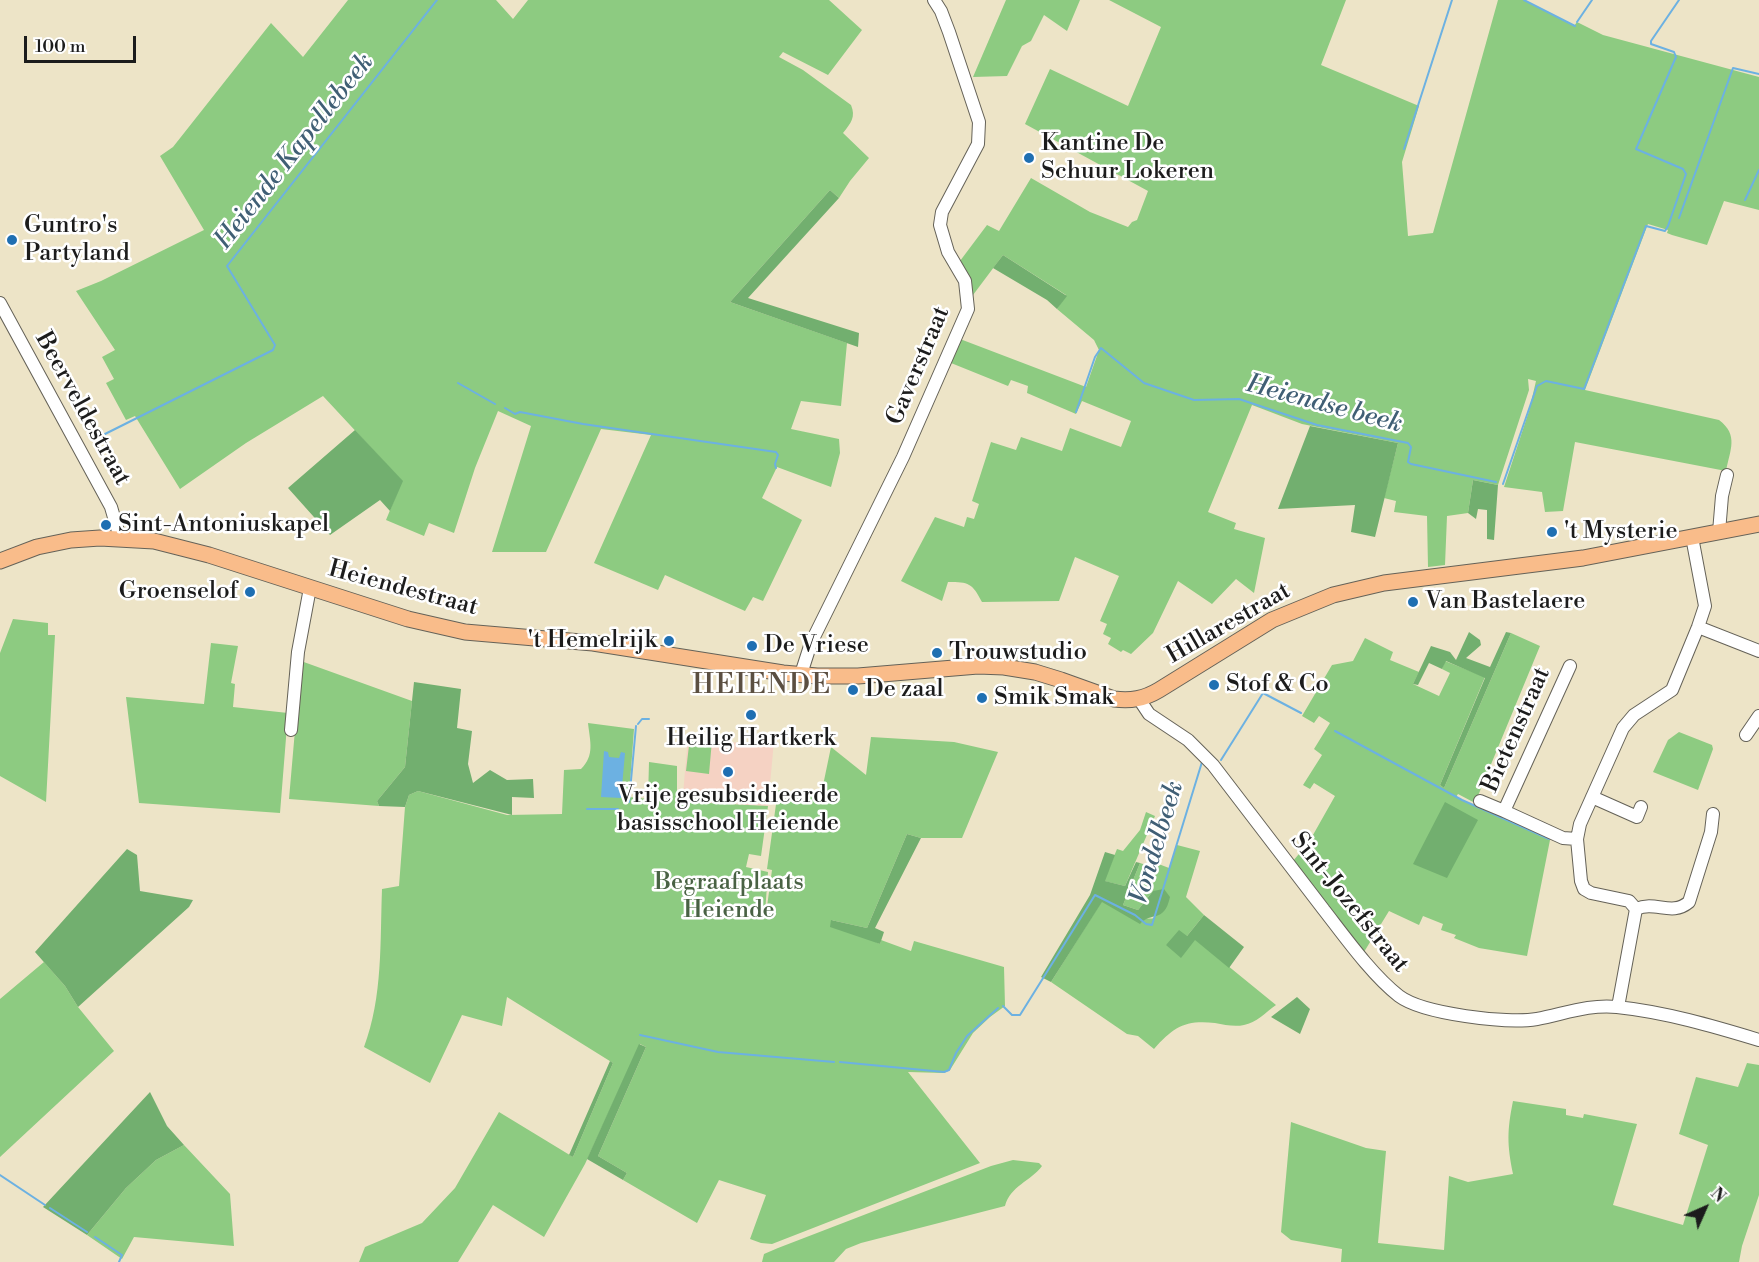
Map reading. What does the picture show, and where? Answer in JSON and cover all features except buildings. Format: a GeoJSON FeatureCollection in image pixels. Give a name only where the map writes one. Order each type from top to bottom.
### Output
{"type":"FeatureCollection","features":[{"type":"Feature","properties":{"kind":"main road","name":"Hillarestraat"},"geometry":{"type":"LineString","coordinates":[[801,674],[858,676],[953,667],[1004,667],[1054,677],[1114,699],[1126,701],[1139,699],[1160,690],[1272,620],[1334,596],[1384,584],[1550,563],[1759,524]]}},
{"type":"Feature","properties":{"kind":"main road","name":"Heiendestraat"},"geometry":{"type":"LineString","coordinates":[[0,561],[37,547],[71,540],[120,538],[154,541],[189,549],[408,619],[465,632],[593,643],[801,674]]}},
{"type":"Feature","properties":{"kind":"street","name":"Gaverstraat"},"geometry":{"type":"LineString","coordinates":[[801,674],[811,643],[903,457],[968,309],[964,281],[948,252],[940,225],[942,212],[978,144],[979,122],[949,32],[934,0]]}},
{"type":"Feature","properties":{"kind":"street","name":"Beerveldestraat"},"geometry":{"type":"LineString","coordinates":[[0,303],[111,507],[120,538]]}},
{"type":"Feature","properties":{"kind":"street"},"geometry":{"type":"LineString","coordinates":[[1719,532],[1722,496],[1727,475]]}},
{"type":"Feature","properties":{"kind":"street"},"geometry":{"type":"LineString","coordinates":[[1636,909],[1629,901],[1591,893],[1584,889],[1581,881],[1577,839],[1580,824],[1623,728],[1634,715],[1672,690],[1698,627],[1705,606],[1692,537]]}},
{"type":"Feature","properties":{"kind":"street"},"geometry":{"type":"LineString","coordinates":[[291,730],[298,652],[310,588]]}},
{"type":"Feature","properties":{"kind":"street"},"geometry":{"type":"LineString","coordinates":[[1698,627],[1759,651]]}},
{"type":"Feature","properties":{"kind":"street","name":"Bietenstraat"},"geometry":{"type":"LineString","coordinates":[[1504,811],[1569,666]]}},
{"type":"Feature","properties":{"kind":"street","name":"Sint-Jozefstraat"},"geometry":{"type":"LineString","coordinates":[[1139,699],[1149,714],[1188,740],[1214,765],[1353,947],[1399,996],[1438,1011],[1508,1020],[1534,1019],[1591,1006],[1618,1007],[1674,1016],[1759,1040]]}},
{"type":"Feature","properties":{"kind":"street"},"geometry":{"type":"LineString","coordinates":[[1746,735],[1759,716]]}},
{"type":"Feature","properties":{"kind":"street"},"geometry":{"type":"LineString","coordinates":[[1592,797],[1637,817],[1641,807]]}},
{"type":"Feature","properties":{"kind":"street","name":"Bietenstraat"},"geometry":{"type":"LineString","coordinates":[[1480,801],[1563,838],[1577,839]]}},
{"type":"Feature","properties":{"kind":"street"},"geometry":{"type":"LineString","coordinates":[[1636,909],[1650,905],[1675,910],[1689,902],[1711,832],[1713,814]]}},
{"type":"Feature","properties":{"kind":"street"},"geometry":{"type":"LineString","coordinates":[[1618,1007],[1636,909]]}},
{"type":"Feature","properties":{"kind":"shaded area","name":"Vrije gesubsidieerde basisschool Heiende"},"geometry":{"type":"Polygon","coordinates":[[[688,737],[765,746],[766,740],[774,741],[768,806],[707,803],[707,796],[683,794],[688,737]]]}},
{"type":"Feature","properties":{"kind":"green space"},"geometry":{"type":"Polygon","coordinates":[[[348,0],[496,0],[513,19],[528,0],[829,0],[862,30],[828,75],[783,52],[779,57],[803,70],[851,105],[852,120],[843,133],[869,158],[839,198],[830,190],[730,302],[847,343],[841,406],[801,401],[791,429],[839,439],[840,453],[831,487],[777,467],[762,498],[802,520],[763,601],[753,597],[745,611],[665,575],[658,590],[594,563],[651,435],[601,429],[546,552],[492,552],[531,426],[498,411],[475,468],[454,533],[429,523],[424,536],[386,520],[402,481],[323,396],[246,443],[180,489],[135,416],[126,420],[106,383],[114,379],[102,357],[115,350],[76,291],[204,230],[160,156],[173,147],[271,23],[303,57],[348,0]]]}},
{"type":"Feature","properties":{"kind":"green space"},"geometry":{"type":"Polygon","coordinates":[[[1006,0],[1080,0],[1067,31],[1044,15],[1031,41],[1022,46],[1007,76],[973,77],[1006,0]]]}},
{"type":"Feature","properties":{"kind":"green space"},"geometry":{"type":"Polygon","coordinates":[[[1109,0],[1346,0],[1321,65],[1419,106],[1402,162],[1408,236],[1433,233],[1498,0],[1524,0],[1574,26],[1577,22],[1603,35],[1759,77],[1759,210],[1724,201],[1707,245],[1672,235],[1667,233],[1668,230],[1648,224],[1585,390],[1719,420],[1729,431],[1732,443],[1726,471],[1575,442],[1563,511],[1545,512],[1542,492],[1504,487],[1529,411],[1536,381],[1528,379],[1529,390],[1498,485],[1473,480],[1468,513],[1447,516],[1445,565],[1428,567],[1427,516],[1394,512],[1396,501],[1384,498],[1398,443],[1302,424],[1252,405],[1208,512],[1236,523],[1234,529],[1265,538],[1254,593],[1236,579],[1212,604],[1178,581],[1153,633],[1131,654],[1123,650],[1121,652],[1108,644],[1111,638],[1103,634],[1107,624],[1100,621],[1119,576],[1075,557],[1059,601],[982,602],[969,585],[961,582],[948,582],[942,601],[901,581],[935,517],[964,527],[967,517],[974,519],[979,504],[972,501],[991,442],[1016,450],[1021,437],[1062,451],[1070,428],[1121,447],[1131,421],[1082,401],[1076,414],[1027,393],[1028,386],[1011,380],[1008,386],[951,363],[960,339],[1086,387],[1099,350],[1094,340],[1057,309],[1066,295],[1003,255],[973,295],[960,261],[987,225],[999,231],[1031,178],[1090,212],[1128,227],[1137,220],[1148,191],[1025,124],[1050,69],[1128,106],[1161,27],[1109,0]]]}},
{"type":"Feature","properties":{"kind":"green space"},"geometry":{"type":"Polygon","coordinates":[[[830,190],[839,198],[748,298],[859,333],[858,347],[730,302],[830,190]]]}},
{"type":"Feature","properties":{"kind":"green space"},"geometry":{"type":"Polygon","coordinates":[[[1003,255],[1067,296],[1057,309],[1047,300],[993,268],[1003,255]]]}},
{"type":"Feature","properties":{"kind":"green space"},"geometry":{"type":"Polygon","coordinates":[[[1310,426],[1398,443],[1375,537],[1351,532],[1355,505],[1278,509],[1310,426]]]}},
{"type":"Feature","properties":{"kind":"green space"},"geometry":{"type":"Polygon","coordinates":[[[355,430],[403,481],[390,511],[380,500],[330,535],[288,488],[355,430]]]}},
{"type":"Feature","properties":{"kind":"green space"},"geometry":{"type":"Polygon","coordinates":[[[1473,480],[1498,485],[1494,540],[1487,539],[1487,510],[1478,509],[1476,519],[1468,513],[1473,480]]]}},
{"type":"Feature","properties":{"kind":"green space"},"geometry":{"type":"Polygon","coordinates":[[[13,619],[48,623],[48,635],[55,635],[46,802],[0,776],[0,653],[13,619]]]}},
{"type":"Feature","properties":{"kind":"green space"},"geometry":{"type":"Polygon","coordinates":[[[1469,632],[1480,640],[1481,645],[1466,658],[1490,667],[1506,632],[1511,633],[1444,788],[1440,785],[1485,678],[1446,661],[1442,669],[1429,663],[1418,685],[1413,684],[1431,646],[1450,652],[1456,660],[1469,632]]]}},
{"type":"Feature","properties":{"kind":"green space"},"geometry":{"type":"Polygon","coordinates":[[[1511,633],[1540,646],[1475,803],[1458,794],[1456,797],[1550,840],[1527,956],[1479,948],[1454,938],[1456,935],[1441,930],[1443,924],[1423,916],[1419,925],[1389,911],[1364,952],[1293,861],[1309,842],[1335,796],[1314,783],[1310,789],[1303,785],[1322,755],[1314,749],[1330,723],[1319,716],[1314,723],[1302,716],[1332,665],[1353,661],[1365,638],[1393,652],[1390,660],[1419,672],[1413,684],[1439,696],[1450,673],[1442,669],[1445,661],[1485,677],[1440,785],[1444,788],[1511,633]]]}},
{"type":"Feature","properties":{"kind":"green space"},"geometry":{"type":"Polygon","coordinates":[[[211,643],[238,646],[231,683],[235,684],[233,707],[288,713],[280,813],[139,803],[126,697],[204,704],[211,643]]]}},
{"type":"Feature","properties":{"kind":"green space"},"geometry":{"type":"Polygon","coordinates":[[[301,661],[412,701],[405,767],[377,801],[379,806],[289,799],[301,661]]]}},
{"type":"Feature","properties":{"kind":"green space"},"geometry":{"type":"Polygon","coordinates":[[[414,682],[461,689],[457,728],[472,731],[468,764],[473,783],[490,770],[507,780],[533,779],[534,798],[512,797],[512,815],[418,791],[409,795],[405,807],[379,806],[377,801],[405,767],[414,682]]]}},
{"type":"Feature","properties":{"kind":"green space","name":"Begraafplaats Heiende"},"geometry":{"type":"Polygon","coordinates":[[[588,723],[634,729],[629,797],[648,799],[649,762],[677,766],[677,794],[708,796],[708,803],[768,806],[761,856],[749,854],[746,867],[768,872],[766,914],[772,870],[767,869],[778,790],[821,795],[831,747],[866,775],[871,737],[954,742],[998,752],[962,838],[921,838],[907,834],[867,928],[831,920],[880,944],[881,940],[911,951],[914,941],[1004,967],[1005,1006],[973,1033],[950,1070],[944,1073],[908,1072],[980,1163],[772,1244],[750,1239],[766,1195],[719,1180],[697,1223],[623,1180],[627,1173],[598,1156],[646,1047],[640,1044],[585,1164],[544,1237],[493,1205],[458,1262],[359,1262],[365,1247],[422,1223],[455,1188],[499,1112],[573,1157],[613,1063],[507,997],[502,1026],[462,1015],[430,1083],[364,1047],[378,989],[382,889],[399,886],[405,807],[409,795],[418,791],[507,815],[562,814],[564,770],[581,769],[590,753],[588,723]]]}},
{"type":"Feature","properties":{"kind":"green space"},"geometry":{"type":"Polygon","coordinates":[[[1679,732],[1712,745],[1713,749],[1698,790],[1653,772],[1668,740],[1679,732]]]}},
{"type":"Feature","properties":{"kind":"green space"},"geometry":{"type":"Polygon","coordinates":[[[690,737],[712,740],[709,774],[686,771],[690,737]]]}},
{"type":"Feature","properties":{"kind":"green space"},"geometry":{"type":"Polygon","coordinates":[[[1445,802],[1478,820],[1447,878],[1413,864],[1445,802]]]}},
{"type":"Feature","properties":{"kind":"green space"},"geometry":{"type":"Polygon","coordinates":[[[1146,812],[1155,816],[1125,886],[1104,881],[1117,849],[1123,851],[1140,830],[1146,812]]]}},
{"type":"Feature","properties":{"kind":"green space"},"geometry":{"type":"Polygon","coordinates":[[[907,834],[921,838],[875,928],[884,932],[880,944],[830,927],[831,920],[867,928],[907,834]]]}},
{"type":"Feature","properties":{"kind":"green space"},"geometry":{"type":"Polygon","coordinates":[[[1177,845],[1200,851],[1186,897],[1204,915],[1187,936],[1166,945],[1195,939],[1276,1005],[1257,1020],[1244,1025],[1204,1022],[1187,1024],[1174,1030],[1154,1049],[1138,1036],[1127,1034],[1051,982],[1102,901],[1134,916],[1155,918],[1153,891],[1138,910],[1123,905],[1140,863],[1146,865],[1151,855],[1157,858],[1156,863],[1169,868],[1177,845]]]}},
{"type":"Feature","properties":{"kind":"green space"},"geometry":{"type":"Polygon","coordinates":[[[127,849],[137,855],[140,891],[193,900],[189,907],[78,1007],[65,986],[35,952],[127,849]]]}},
{"type":"Feature","properties":{"kind":"green space"},"geometry":{"type":"Polygon","coordinates":[[[1105,852],[1115,855],[1105,881],[1125,886],[1136,862],[1140,863],[1123,905],[1138,910],[1153,891],[1164,889],[1170,897],[1167,905],[1161,914],[1148,918],[1140,924],[1102,902],[1051,982],[1041,977],[1090,895],[1105,852]]]}},
{"type":"Feature","properties":{"kind":"green space"},"geometry":{"type":"Polygon","coordinates":[[[1204,915],[1244,947],[1229,968],[1195,940],[1181,958],[1166,945],[1179,930],[1187,936],[1204,915]]]}},
{"type":"Feature","properties":{"kind":"green space"},"geometry":{"type":"Polygon","coordinates":[[[44,962],[114,1051],[0,1157],[0,999],[44,962]]]}},
{"type":"Feature","properties":{"kind":"green space"},"geometry":{"type":"Polygon","coordinates":[[[1297,997],[1310,1009],[1300,1034],[1271,1017],[1297,997]]]}},
{"type":"Feature","properties":{"kind":"green space"},"geometry":{"type":"Polygon","coordinates":[[[639,1044],[646,1047],[598,1156],[627,1173],[623,1180],[587,1159],[639,1044]]]}},
{"type":"Feature","properties":{"kind":"green space"},"geometry":{"type":"Polygon","coordinates":[[[610,1061],[613,1063],[573,1157],[569,1155],[610,1061]]]}},
{"type":"Feature","properties":{"kind":"green space"},"geometry":{"type":"Polygon","coordinates":[[[1747,1063],[1759,1065],[1759,1195],[1739,1262],[1341,1262],[1342,1249],[1291,1240],[1281,1232],[1291,1122],[1366,1148],[1386,1151],[1378,1243],[1444,1250],[1449,1176],[1468,1182],[1513,1174],[1508,1138],[1513,1101],[1566,1109],[1566,1115],[1583,1118],[1584,1114],[1637,1124],[1613,1205],[1683,1225],[1708,1145],[1679,1134],[1696,1077],[1738,1087],[1747,1063]]]}},
{"type":"Feature","properties":{"kind":"green space"},"geometry":{"type":"Polygon","coordinates":[[[150,1092],[167,1126],[184,1145],[156,1160],[126,1188],[87,1235],[43,1207],[150,1092]]]}},
{"type":"Feature","properties":{"kind":"green space"},"geometry":{"type":"Polygon","coordinates":[[[184,1145],[230,1194],[234,1246],[134,1237],[122,1259],[87,1235],[126,1188],[156,1160],[184,1145]]]}},
{"type":"Feature","properties":{"kind":"green space"},"geometry":{"type":"Polygon","coordinates":[[[1013,1160],[1039,1163],[1042,1166],[1011,1193],[1005,1206],[861,1243],[846,1249],[834,1262],[762,1262],[764,1254],[778,1248],[991,1166],[1013,1160]]]}},
{"type":"Feature","properties":{"kind":"water"},"geometry":{"type":"Polygon","coordinates":[[[604,751],[608,752],[609,757],[619,758],[621,752],[625,753],[621,798],[601,797],[604,751]]]}},
{"type":"Feature","properties":{"kind":"waterway","name":"Heiende Kapellebeek"},"geometry":{"type":"LineString","coordinates":[[99,437],[273,350],[275,345],[227,266],[437,0]]}},
{"type":"Feature","properties":{"kind":"waterway"},"geometry":{"type":"LineString","coordinates":[[1404,149],[1452,0]]}},
{"type":"Feature","properties":{"kind":"waterway"},"geometry":{"type":"LineString","coordinates":[[1524,0],[1575,26]]}},
{"type":"Feature","properties":{"kind":"waterway"},"geometry":{"type":"LineString","coordinates":[[1577,22],[1592,0]]}},
{"type":"Feature","properties":{"kind":"waterway","name":"Heiendse beek"},"geometry":{"type":"LineString","coordinates":[[1503,484],[1537,386],[1546,381],[1584,389],[1646,226],[1665,231],[1668,226],[1686,174],[1683,169],[1636,149],[1676,57],[1674,52],[1651,44],[1651,41],[1679,0]]}},
{"type":"Feature","properties":{"kind":"waterway"},"geometry":{"type":"LineString","coordinates":[[1679,218],[1733,68],[1759,74]]}},
{"type":"Feature","properties":{"kind":"waterway"},"geometry":{"type":"LineString","coordinates":[[1745,200],[1759,170]]}},
{"type":"Feature","properties":{"kind":"waterway","name":"Heiendse beek"},"geometry":{"type":"LineString","coordinates":[[1076,412],[1095,357],[1101,348],[1144,383],[1194,400],[1239,399],[1317,425],[1408,443],[1411,447],[1408,462],[1411,464],[1496,482]]}},
{"type":"Feature","properties":{"kind":"waterway"},"geometry":{"type":"LineString","coordinates":[[458,383],[495,404]]}},
{"type":"Feature","properties":{"kind":"waterway"},"geometry":{"type":"LineString","coordinates":[[505,408],[515,414],[520,412],[583,424],[776,452],[778,455],[776,468]]}},
{"type":"Feature","properties":{"kind":"waterway"},"geometry":{"type":"LineString","coordinates":[[1221,760],[1263,693],[1301,713]]}},
{"type":"Feature","properties":{"kind":"waterway"},"geometry":{"type":"LineString","coordinates":[[638,724],[642,719],[649,719]]}},
{"type":"Feature","properties":{"kind":"waterway"},"geometry":{"type":"LineString","coordinates":[[629,802],[636,726]]}},
{"type":"Feature","properties":{"kind":"waterway","name":"Vondelbeek"},"geometry":{"type":"LineString","coordinates":[[1335,731],[1462,800],[1549,839]]}},
{"type":"Feature","properties":{"kind":"waterway","name":"Vondelbeek"},"geometry":{"type":"LineString","coordinates":[[1003,1006],[1012,1015],[1020,1015],[1095,895],[1135,915],[1146,924],[1152,925],[1202,762]]}},
{"type":"Feature","properties":{"kind":"waterway"},"geometry":{"type":"LineString","coordinates":[[587,809],[618,809]]}},
{"type":"Feature","properties":{"kind":"waterway","name":"Vondelbeek"},"geometry":{"type":"LineString","coordinates":[[840,1062],[944,1072],[949,1070],[967,1036],[998,1008]]}},
{"type":"Feature","properties":{"kind":"waterway"},"geometry":{"type":"LineString","coordinates":[[640,1035],[718,1052],[834,1062]]}},
{"type":"Feature","properties":{"kind":"waterway"},"geometry":{"type":"LineString","coordinates":[[0,1175],[45,1205]]}},
{"type":"Feature","properties":{"kind":"waterway"},"geometry":{"type":"LineString","coordinates":[[50,1208],[87,1232]]}},
{"type":"Feature","properties":{"kind":"waterway"},"geometry":{"type":"LineString","coordinates":[[95,1237],[122,1255],[119,1262]]}},
{"type":"Feature","properties":{"kind":"place","name":"Kantine De Schuur Lokeren"},"geometry":{"type":"Point","coordinates":[1029,158]}},
{"type":"Feature","properties":{"kind":"place","name":"Guntro's Partyland"},"geometry":{"type":"Point","coordinates":[12,240]}},
{"type":"Feature","properties":{"kind":"place","name":"Sint-Antoniuskapel"},"geometry":{"type":"Point","coordinates":[106,525]}},
{"type":"Feature","properties":{"kind":"place","name":"'t Mysterie"},"geometry":{"type":"Point","coordinates":[1552,532]}},
{"type":"Feature","properties":{"kind":"place","name":"Groenselof"},"geometry":{"type":"Point","coordinates":[250,592]}},
{"type":"Feature","properties":{"kind":"place","name":"Van Bastelaere"},"geometry":{"type":"Point","coordinates":[1413,602]}},
{"type":"Feature","properties":{"kind":"place","name":"'t Hemelrijk"},"geometry":{"type":"Point","coordinates":[669,641]}},
{"type":"Feature","properties":{"kind":"place","name":"De Vriese"},"geometry":{"type":"Point","coordinates":[752,646]}},
{"type":"Feature","properties":{"kind":"place","name":"Trouwstudio"},"geometry":{"type":"Point","coordinates":[937,653]}},
{"type":"Feature","properties":{"kind":"place","name":"Stof & Co"},"geometry":{"type":"Point","coordinates":[1214,685]}},
{"type":"Feature","properties":{"kind":"place","name":"De zaal"},"geometry":{"type":"Point","coordinates":[853,690]}},
{"type":"Feature","properties":{"kind":"place","name":"Smik Smak"},"geometry":{"type":"Point","coordinates":[982,698]}},
{"type":"Feature","properties":{"kind":"place","name":"Heilig Hartkerk"},"geometry":{"type":"Point","coordinates":[751,715]}},
{"type":"Feature","properties":{"kind":"place","name":"Vrije gesubsidieerde basisschool Heiende"},"geometry":{"type":"Point","coordinates":[728,772]}},
{"type":"Feature","properties":{"kind":"district","name":"HEIENDE"},"geometry":{"type":"Point","coordinates":[762,687]}}]}
